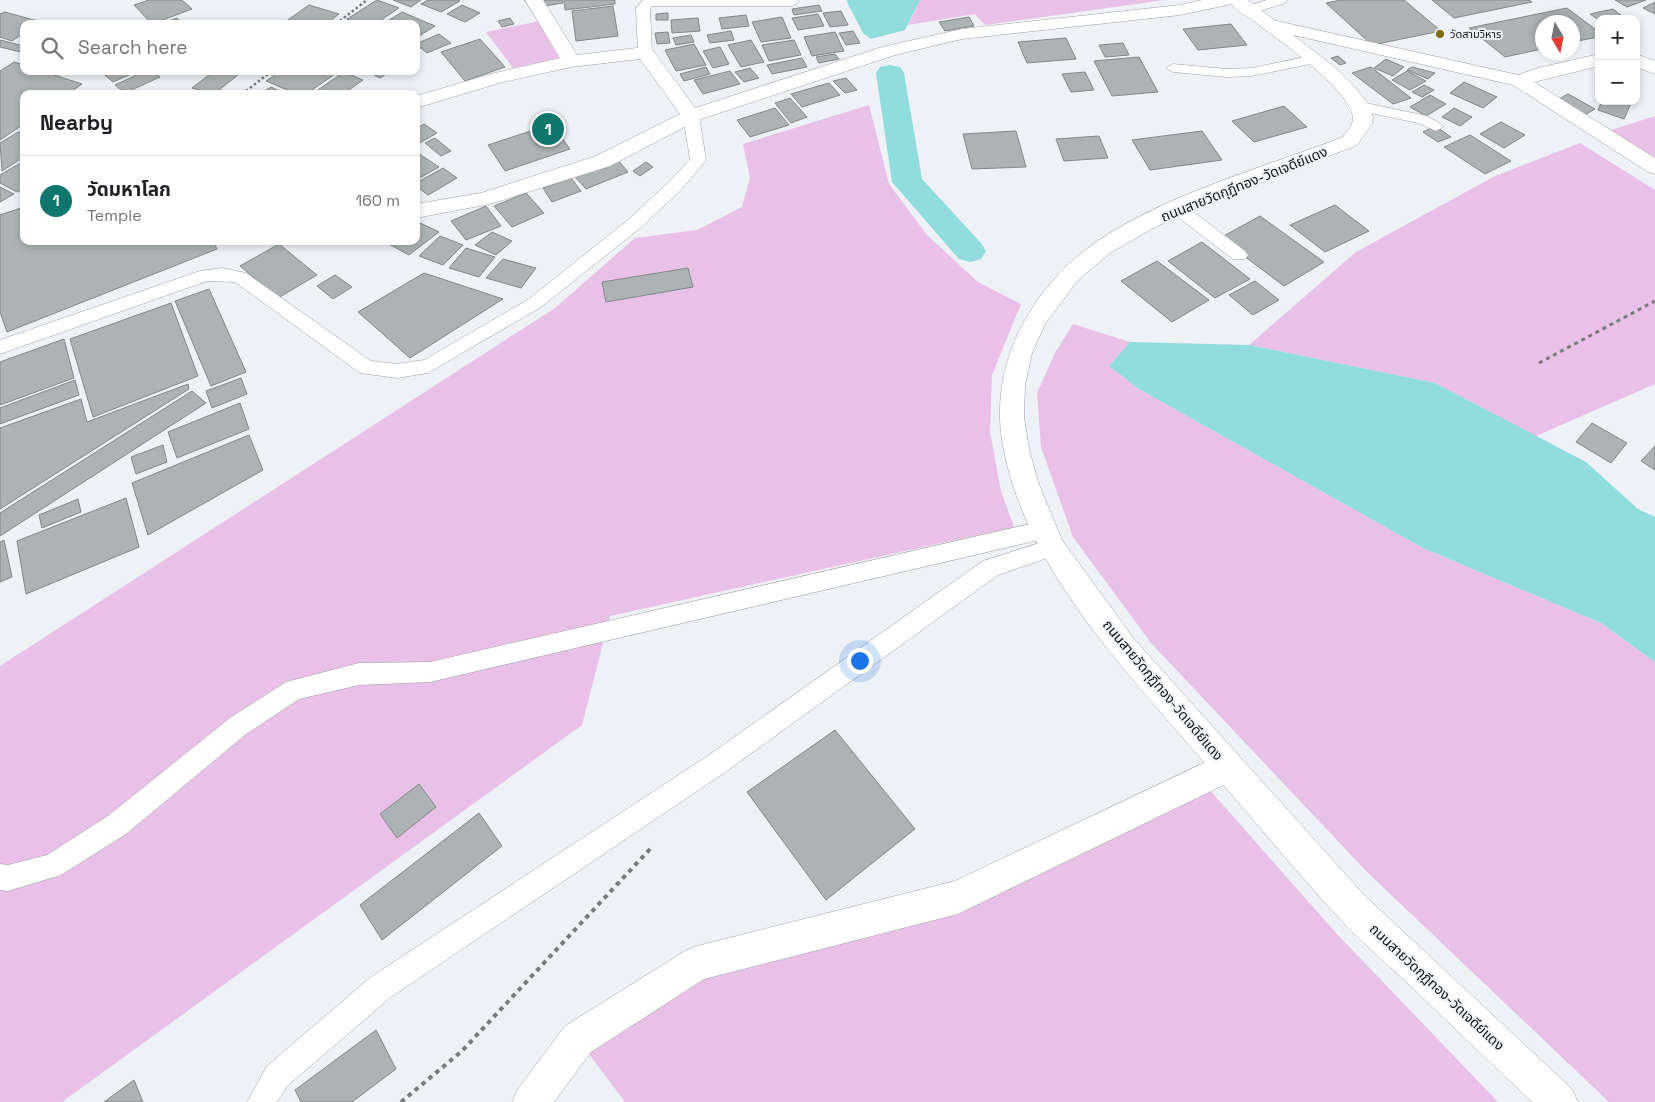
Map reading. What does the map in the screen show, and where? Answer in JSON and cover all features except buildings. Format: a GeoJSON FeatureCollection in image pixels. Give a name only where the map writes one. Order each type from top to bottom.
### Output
{"type":"FeatureCollection","features":[{"type":"Feature","properties":{"kind":"street"},"geometry":{"type":"LineString","coordinates":[[534,0],[571,61]]}},
{"type":"Feature","properties":{"kind":"street"},"geometry":{"type":"LineString","coordinates":[[1245,8],[1315,59],[1343,85],[1361,107]]}},
{"type":"Feature","properties":{"kind":"street"},"geometry":{"type":"LineString","coordinates":[[420,210],[483,200],[603,161],[691,116],[890,51],[962,34],[1180,10],[1245,8],[1519,81],[1655,167]]}},
{"type":"Feature","properties":{"kind":"street"},"geometry":{"type":"LineString","coordinates":[[420,101],[498,78],[571,61],[645,52],[691,116]]}},
{"type":"Feature","properties":{"kind":"street"},"geometry":{"type":"LineString","coordinates":[[1519,81],[1545,72],[1595,61]]}},
{"type":"Feature","properties":{"kind":"street"},"geometry":{"type":"LineString","coordinates":[[1640,62],[1655,68]]}},
{"type":"Feature","properties":{"kind":"street","name":"ถนนสายวัดกุฎีทอง-วัดเจดีย์แดง"},"geometry":{"type":"LineString","coordinates":[[1361,107],[1363,118],[1350,141],[1177,208],[1118,237],[1076,267],[1044,305],[1023,346],[1012,384],[1011,421],[1017,458],[1047,539],[1124,648],[1352,907],[1559,1102]]}},
{"type":"Feature","properties":{"kind":"street"},"geometry":{"type":"LineString","coordinates":[[531,1102],[578,1039],[697,963],[958,897],[1227,767]]}},
{"type":"Feature","properties":{"kind":"lane"},"geometry":{"type":"LineString","coordinates":[[1245,8],[1280,0]]}},
{"type":"Feature","properties":{"kind":"lane"},"geometry":{"type":"LineString","coordinates":[[645,52],[642,8],[649,1],[792,2]]}},
{"type":"Feature","properties":{"kind":"lane"},"geometry":{"type":"LineString","coordinates":[[1172,68],[1226,73],[1252,72],[1315,59]]}},
{"type":"Feature","properties":{"kind":"lane"},"geometry":{"type":"LineString","coordinates":[[1361,107],[1422,119],[1436,126]]}},
{"type":"Feature","properties":{"kind":"lane"},"geometry":{"type":"LineString","coordinates":[[0,347],[206,275],[222,274],[240,277],[367,368],[397,371],[428,366],[534,303],[634,224],[676,185],[698,160],[691,116]]}},
{"type":"Feature","properties":{"kind":"lane"},"geometry":{"type":"LineString","coordinates":[[1177,208],[1240,255]]}},
{"type":"Feature","properties":{"kind":"lane"},"geometry":{"type":"LineString","coordinates":[[0,877],[8,878],[52,866],[85,846],[117,825],[238,726],[294,690],[359,674],[430,672],[1047,539]]}},
{"type":"Feature","properties":{"kind":"lane"},"geometry":{"type":"LineString","coordinates":[[261,1102],[277,1076],[382,987],[715,765],[990,568],[1047,539]]}},
{"type":"Feature","properties":{"kind":"path"},"geometry":{"type":"LineString","coordinates":[[341,20],[367,0]]}},
{"type":"Feature","properties":{"kind":"path"},"geometry":{"type":"LineString","coordinates":[[247,90],[267,75]]}},
{"type":"Feature","properties":{"kind":"path"},"geometry":{"type":"LineString","coordinates":[[1539,363],[1655,301]]}},
{"type":"Feature","properties":{"kind":"path"},"geometry":{"type":"LineString","coordinates":[[401,1102],[462,1051],[653,847]]}},
{"type":"Feature","properties":{"kind":"shaded area"},"geometry":{"type":"Polygon","coordinates":[[[920,0],[1165,0],[985,25],[975,14],[908,25],[920,0]]]}},
{"type":"Feature","properties":{"kind":"shaded area"},"geometry":{"type":"Polygon","coordinates":[[[540,21],[563,57],[513,68],[486,32],[540,21]]]}},
{"type":"Feature","properties":{"kind":"shaded area"},"geometry":{"type":"Polygon","coordinates":[[[869,105],[889,184],[927,235],[978,282],[1021,304],[992,375],[990,432],[1001,491],[1014,527],[610,616],[582,725],[62,1102],[0,1102],[0,666],[555,308],[635,238],[697,230],[742,207],[750,178],[743,144],[869,105]]]}},
{"type":"Feature","properties":{"kind":"shaded area"},"geometry":{"type":"Polygon","coordinates":[[[1655,116],[1655,160],[1608,131],[1655,116]]]}},
{"type":"Feature","properties":{"kind":"shaded area"},"geometry":{"type":"Polygon","coordinates":[[[1580,143],[1655,190],[1655,384],[1536,436],[1435,383],[1249,345],[1356,252],[1495,176],[1580,143]]]}},
{"type":"Feature","properties":{"kind":"shaded area"},"geometry":{"type":"Polygon","coordinates":[[[1073,324],[1130,342],[1109,366],[1139,389],[1423,548],[1601,623],[1655,662],[1655,1102],[1609,1102],[1367,872],[1151,643],[1073,537],[1041,447],[1037,393],[1055,353],[1073,324]]]}},
{"type":"Feature","properties":{"kind":"shaded area"},"geometry":{"type":"Polygon","coordinates":[[[1208,788],[1336,933],[1498,1102],[625,1102],[586,1050],[698,974],[960,907],[1208,788]]]}},
{"type":"Feature","properties":{"kind":"water"},"geometry":{"type":"Polygon","coordinates":[[[846,0],[920,0],[905,30],[871,39],[863,33],[846,0]]]}},
{"type":"Feature","properties":{"kind":"water"},"geometry":{"type":"Polygon","coordinates":[[[1130,342],[1249,345],[1435,383],[1586,462],[1638,509],[1655,517],[1655,662],[1601,623],[1423,548],[1139,389],[1109,366],[1130,342]]]}},
{"type":"Feature","properties":{"kind":"waterway"},"geometry":{"type":"LineString","coordinates":[[890,73],[907,182],[970,251]]}},
{"type":"Feature","properties":{"kind":"place","name":"วัดสามวิหาร"},"geometry":{"type":"Point","coordinates":[1440,34]}},
{"type":"Feature","properties":{"kind":"place","name":"วัดมหาโลก"},"geometry":{"type":"Point","coordinates":[548,129]}}]}
